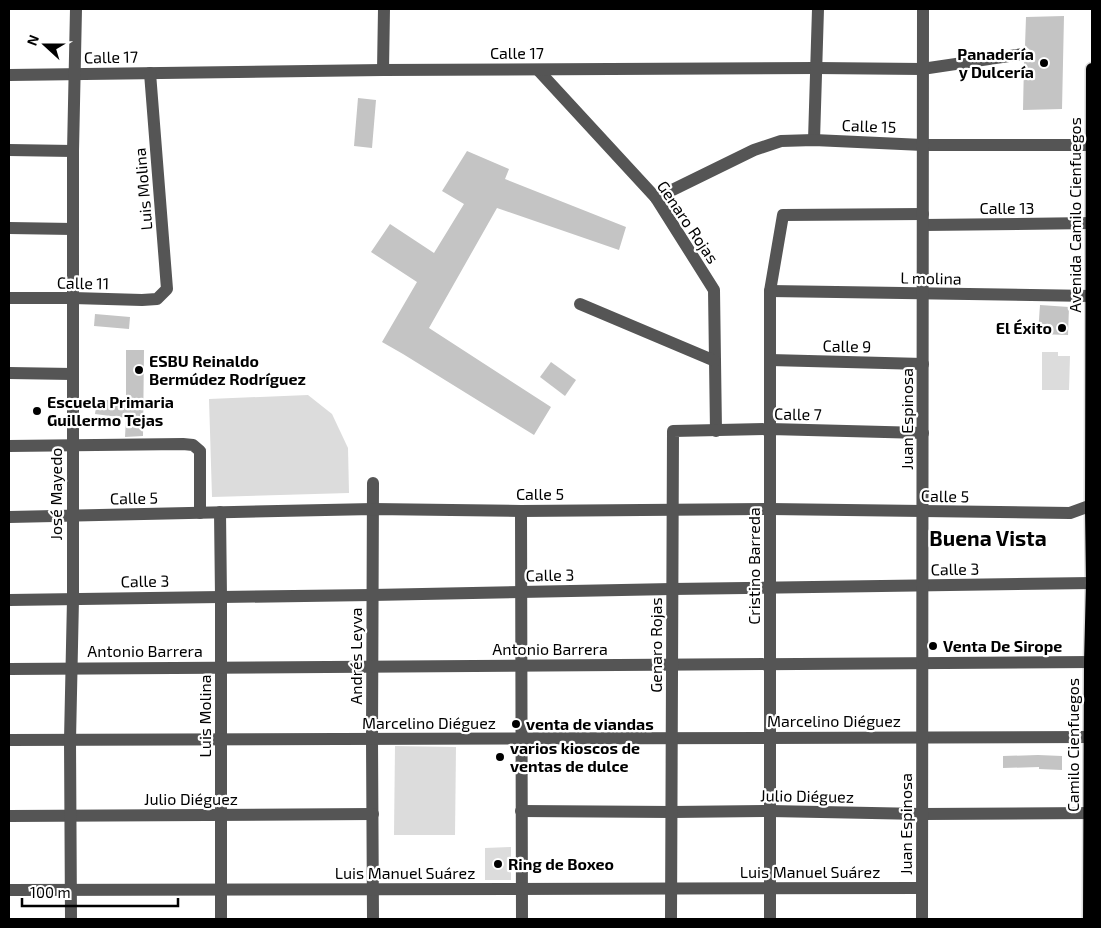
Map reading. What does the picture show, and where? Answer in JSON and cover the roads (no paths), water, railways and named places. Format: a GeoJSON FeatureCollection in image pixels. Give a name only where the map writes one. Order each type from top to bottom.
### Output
{"type":"FeatureCollection","features":[{"type":"Feature","properties":{"kind":"main road","name":"Avenida Camilo Cienfuegos"},"geometry":{"type":"LineString","coordinates":[[1091,513],[1092,69]]}},
{"type":"Feature","properties":{"kind":"main road","name":"Camilo Cienfuegos"},"geometry":{"type":"LineString","coordinates":[[1089,919],[1091,513]]}},
{"type":"Feature","properties":{"kind":"street","name":"José Mayedo"},"geometry":{"type":"LineString","coordinates":[[71,919],[73,151],[76,9]]}},
{"type":"Feature","properties":{"kind":"street"},"geometry":{"type":"LineString","coordinates":[[382,70],[384,9]]}},
{"type":"Feature","properties":{"kind":"street"},"geometry":{"type":"LineString","coordinates":[[814,140],[818,9]]}},
{"type":"Feature","properties":{"kind":"street","name":"Juan Espinosa"},"geometry":{"type":"LineString","coordinates":[[922,919],[923,9]]}},
{"type":"Feature","properties":{"kind":"street","name":"Calle 17"},"geometry":{"type":"LineString","coordinates":[[9,75],[382,70],[922,69],[1023,54]]}},
{"type":"Feature","properties":{"kind":"street","name":"Genaro Rojas"},"geometry":{"type":"LineString","coordinates":[[538,70],[656,198],[714,290],[716,431]]}},
{"type":"Feature","properties":{"kind":"street","name":"Luis Molina"},"geometry":{"type":"LineString","coordinates":[[150,73],[167,289],[157,299]]}},
{"type":"Feature","properties":{"kind":"street","name":"Calle 15"},"geometry":{"type":"LineString","coordinates":[[656,198],[754,150],[781,141],[814,140],[923,145],[1092,145]]}},
{"type":"Feature","properties":{"kind":"street"},"geometry":{"type":"LineString","coordinates":[[9,150],[73,151]]}},
{"type":"Feature","properties":{"kind":"street","name":"Calle 13"},"geometry":{"type":"LineString","coordinates":[[783,215],[1092,223]]}},
{"type":"Feature","properties":{"kind":"street","name":"Cristino Barreda"},"geometry":{"type":"LineString","coordinates":[[770,919],[770,291],[783,215]]}},
{"type":"Feature","properties":{"kind":"street"},"geometry":{"type":"LineString","coordinates":[[9,228],[73,229]]}},
{"type":"Feature","properties":{"kind":"street","name":"L molina"},"geometry":{"type":"LineString","coordinates":[[770,291],[1092,296]]}},
{"type":"Feature","properties":{"kind":"street","name":"Calle 11"},"geometry":{"type":"LineString","coordinates":[[9,298],[157,299]]}},
{"type":"Feature","properties":{"kind":"street"},"geometry":{"type":"LineString","coordinates":[[580,304],[715,361]]}},
{"type":"Feature","properties":{"kind":"street","name":"Calle 9"},"geometry":{"type":"LineString","coordinates":[[770,360],[923,364]]}},
{"type":"Feature","properties":{"kind":"street"},"geometry":{"type":"LineString","coordinates":[[9,373],[73,374]]}},
{"type":"Feature","properties":{"kind":"street","name":"Calle 7"},"geometry":{"type":"LineString","coordinates":[[673,431],[770,429],[923,433]]}},
{"type":"Feature","properties":{"kind":"street","name":"Genaro Rojas"},"geometry":{"type":"LineString","coordinates":[[672,919],[673,431]]}},
{"type":"Feature","properties":{"kind":"street"},"geometry":{"type":"LineString","coordinates":[[9,446],[193,445],[200,451],[200,513]]}},
{"type":"Feature","properties":{"kind":"street","name":"Andrés Leyva"},"geometry":{"type":"LineString","coordinates":[[373,483],[373,919]]}},
{"type":"Feature","properties":{"kind":"street","name":"Calle 5"},"geometry":{"type":"LineString","coordinates":[[9,517],[72,514],[373,509],[1091,513]]}},
{"type":"Feature","properties":{"kind":"street"},"geometry":{"type":"LineString","coordinates":[[521,511],[522,919]]}},
{"type":"Feature","properties":{"kind":"street","name":"Luis Molina"},"geometry":{"type":"LineString","coordinates":[[220,512],[221,919]]}},
{"type":"Feature","properties":{"kind":"street","name":"Calle 3"},"geometry":{"type":"LineString","coordinates":[[9,600],[1092,583]]}},
{"type":"Feature","properties":{"kind":"street","name":"Antonio Barrera"},"geometry":{"type":"LineString","coordinates":[[9,669],[1091,662]]}},
{"type":"Feature","properties":{"kind":"street","name":"Marcelino Diéguez"},"geometry":{"type":"LineString","coordinates":[[9,740],[1090,737]]}},
{"type":"Feature","properties":{"kind":"street","name":"Julio Diéguez"},"geometry":{"type":"LineString","coordinates":[[522,811],[1091,814]]}},
{"type":"Feature","properties":{"kind":"street","name":"Julio Diéguez"},"geometry":{"type":"LineString","coordinates":[[9,816],[373,814]]}},
{"type":"Feature","properties":{"kind":"street","name":"Luis Manuel Suárez"},"geometry":{"type":"LineString","coordinates":[[9,890],[922,888]]}},
{"type":"Feature","properties":{"kind":"place","name":"Panadería y Dulcería"},"geometry":{"type":"Point","coordinates":[1044,63]}},
{"type":"Feature","properties":{"kind":"place","name":"El Éxito"},"geometry":{"type":"Point","coordinates":[1062,328]}},
{"type":"Feature","properties":{"kind":"place","name":"ESBU Reinaldo Bermúdez Rodríguez"},"geometry":{"type":"Point","coordinates":[139,370]}},
{"type":"Feature","properties":{"kind":"place","name":"Escuela Primaria Guillermo Tejas"},"geometry":{"type":"Point","coordinates":[37,411]}},
{"type":"Feature","properties":{"kind":"place","name":"Venta De Sirope"},"geometry":{"type":"Point","coordinates":[933,646]}},
{"type":"Feature","properties":{"kind":"place","name":"venta de viandas"},"geometry":{"type":"Point","coordinates":[516,724]}},
{"type":"Feature","properties":{"kind":"place","name":"varios kioscos de ventas de dulce"},"geometry":{"type":"Point","coordinates":[500,757]}},
{"type":"Feature","properties":{"kind":"place","name":"Ring de Boxeo"},"geometry":{"type":"Point","coordinates":[498,864]}},
{"type":"Feature","properties":{"kind":"district","name":"Buena Vista"},"geometry":{"type":"Point","coordinates":[988,539]}}]}
